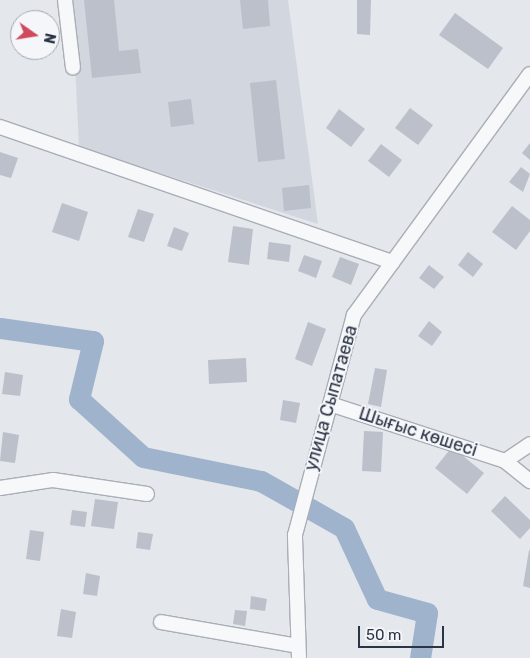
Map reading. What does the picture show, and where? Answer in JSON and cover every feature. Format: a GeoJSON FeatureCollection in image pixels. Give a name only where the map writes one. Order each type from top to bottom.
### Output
{"type":"FeatureCollection","features":[{"type":"Feature","properties":{"kind":"street"},"geometry":{"type":"LineString","coordinates":[[65,0],[73,68]]}},
{"type":"Feature","properties":{"kind":"street","name":"улица Сыпатаева"},"geometry":{"type":"LineString","coordinates":[[298,652],[294,565],[299,518],[313,459],[354,315],[530,74]]}},
{"type":"Feature","properties":{"kind":"street"},"geometry":{"type":"LineString","coordinates":[[0,128],[392,262]]}},
{"type":"Feature","properties":{"kind":"street","name":"Шығыс көшесі"},"geometry":{"type":"LineString","coordinates":[[330,404],[505,461]]}},
{"type":"Feature","properties":{"kind":"street"},"geometry":{"type":"LineString","coordinates":[[530,444],[505,461],[530,481]]}},
{"type":"Feature","properties":{"kind":"street"},"geometry":{"type":"LineString","coordinates":[[0,488],[53,480],[147,494]]}},
{"type":"Feature","properties":{"kind":"street"},"geometry":{"type":"LineString","coordinates":[[161,622],[298,652]]}},
{"type":"Feature","properties":{"kind":"shaded area"},"geometry":{"type":"Polygon","coordinates":[[[72,0],[288,0],[318,224],[79,147],[72,0]]]}},
{"type":"Feature","properties":{"kind":"building"},"geometry":{"type":"Polygon","coordinates":[[[84,0],[114,0],[119,51],[138,49],[141,73],[92,78],[84,0]]]}},
{"type":"Feature","properties":{"kind":"building"},"geometry":{"type":"Polygon","coordinates":[[[240,0],[268,0],[270,26],[243,29],[240,0]]]}},
{"type":"Feature","properties":{"kind":"building"},"geometry":{"type":"Polygon","coordinates":[[[357,0],[371,0],[370,35],[357,34],[357,0]]]}},
{"type":"Feature","properties":{"kind":"building"},"geometry":{"type":"Polygon","coordinates":[[[455,13],[503,48],[488,69],[439,35],[455,13]]]}},
{"type":"Feature","properties":{"kind":"building"},"geometry":{"type":"Polygon","coordinates":[[[276,80],[285,159],[258,162],[250,83],[276,80]]]}},
{"type":"Feature","properties":{"kind":"building"},"geometry":{"type":"Polygon","coordinates":[[[191,99],[194,124],[171,127],[168,102],[191,99]]]}},
{"type":"Feature","properties":{"kind":"building"},"geometry":{"type":"Polygon","coordinates":[[[410,108],[433,125],[418,145],[395,128],[410,108]]]}},
{"type":"Feature","properties":{"kind":"building"},"geometry":{"type":"Polygon","coordinates":[[[339,109],[365,129],[351,147],[326,128],[339,109]]]}},
{"type":"Feature","properties":{"kind":"building"},"geometry":{"type":"Polygon","coordinates":[[[530,143],[530,160],[522,153],[530,143]]]}},
{"type":"Feature","properties":{"kind":"building"},"geometry":{"type":"Polygon","coordinates":[[[381,144],[402,160],[389,177],[368,161],[381,144]]]}},
{"type":"Feature","properties":{"kind":"building"},"geometry":{"type":"Polygon","coordinates":[[[0,152],[18,158],[11,178],[0,175],[0,152]]]}},
{"type":"Feature","properties":{"kind":"building"},"geometry":{"type":"Polygon","coordinates":[[[521,167],[530,174],[523,192],[509,182],[521,167]]]}},
{"type":"Feature","properties":{"kind":"building"},"geometry":{"type":"Polygon","coordinates":[[[309,185],[311,208],[284,211],[282,188],[309,185]]]}},
{"type":"Feature","properties":{"kind":"building"},"geometry":{"type":"Polygon","coordinates":[[[62,203],[88,212],[79,241],[52,232],[62,203]]]}},
{"type":"Feature","properties":{"kind":"building"},"geometry":{"type":"Polygon","coordinates":[[[512,206],[530,220],[530,231],[516,250],[492,232],[512,206]]]}},
{"type":"Feature","properties":{"kind":"building"},"geometry":{"type":"Polygon","coordinates":[[[138,209],[154,214],[144,242],[128,237],[138,209]]]}},
{"type":"Feature","properties":{"kind":"building"},"geometry":{"type":"Polygon","coordinates":[[[233,226],[253,229],[249,265],[228,262],[233,226]]]}},
{"type":"Feature","properties":{"kind":"building"},"geometry":{"type":"Polygon","coordinates":[[[174,227],[189,233],[182,251],[167,246],[174,227]]]}},
{"type":"Feature","properties":{"kind":"building"},"geometry":{"type":"Polygon","coordinates":[[[269,242],[291,245],[289,262],[267,259],[269,242]]]}},
{"type":"Feature","properties":{"kind":"building"},"geometry":{"type":"Polygon","coordinates":[[[468,252],[483,264],[473,277],[458,265],[468,252]]]}},
{"type":"Feature","properties":{"kind":"building"},"geometry":{"type":"Polygon","coordinates":[[[304,255],[322,261],[316,278],[298,271],[304,255]]]}},
{"type":"Feature","properties":{"kind":"building"},"geometry":{"type":"Polygon","coordinates":[[[340,257],[359,264],[351,285],[332,277],[340,257]]]}},
{"type":"Feature","properties":{"kind":"building"},"geometry":{"type":"Polygon","coordinates":[[[429,265],[444,277],[434,289],[419,278],[429,265]]]}},
{"type":"Feature","properties":{"kind":"building"},"geometry":{"type":"Polygon","coordinates":[[[429,321],[442,332],[432,346],[418,336],[429,321]]]}},
{"type":"Feature","properties":{"kind":"building"},"geometry":{"type":"Polygon","coordinates":[[[308,322],[326,329],[312,366],[295,359],[308,322]]]}},
{"type":"Feature","properties":{"kind":"building"},"geometry":{"type":"Polygon","coordinates":[[[246,358],[247,382],[209,384],[208,360],[246,358]]]}},
{"type":"Feature","properties":{"kind":"building"},"geometry":{"type":"Polygon","coordinates":[[[375,368],[387,370],[381,407],[368,404],[375,368]]]}},
{"type":"Feature","properties":{"kind":"building"},"geometry":{"type":"Polygon","coordinates":[[[5,372],[23,375],[20,396],[2,394],[5,372]]]}},
{"type":"Feature","properties":{"kind":"building"},"geometry":{"type":"Polygon","coordinates":[[[283,400],[300,403],[296,423],[280,420],[283,400]]]}},
{"type":"Feature","properties":{"kind":"building"},"geometry":{"type":"Polygon","coordinates":[[[364,431],[383,432],[381,472],[362,471],[364,431]]]}},
{"type":"Feature","properties":{"kind":"building"},"geometry":{"type":"Polygon","coordinates":[[[3,432],[19,435],[15,463],[0,461],[3,432]]]}},
{"type":"Feature","properties":{"kind":"building"},"geometry":{"type":"Polygon","coordinates":[[[452,447],[484,473],[467,494],[435,468],[452,447]]]}},
{"type":"Feature","properties":{"kind":"building"},"geometry":{"type":"Polygon","coordinates":[[[505,496],[530,520],[530,528],[520,539],[491,511],[505,496]]]}},
{"type":"Feature","properties":{"kind":"building"},"geometry":{"type":"Polygon","coordinates":[[[95,499],[118,502],[114,529],[91,526],[95,499]]]}},
{"type":"Feature","properties":{"kind":"building"},"geometry":{"type":"Polygon","coordinates":[[[72,510],[87,512],[85,527],[70,525],[72,510]]]}},
{"type":"Feature","properties":{"kind":"building"},"geometry":{"type":"Polygon","coordinates":[[[30,530],[44,532],[40,561],[26,559],[30,530]]]}},
{"type":"Feature","properties":{"kind":"building"},"geometry":{"type":"Polygon","coordinates":[[[138,532],[153,534],[150,550],[136,548],[138,532]]]}},
{"type":"Feature","properties":{"kind":"building"},"geometry":{"type":"Polygon","coordinates":[[[530,551],[530,588],[523,586],[530,551]]]}},
{"type":"Feature","properties":{"kind":"building"},"geometry":{"type":"Polygon","coordinates":[[[86,573],[100,576],[97,596],[83,594],[86,573]]]}},
{"type":"Feature","properties":{"kind":"building"},"geometry":{"type":"Polygon","coordinates":[[[251,596],[267,599],[265,611],[250,609],[251,596]]]}},
{"type":"Feature","properties":{"kind":"building"},"geometry":{"type":"Polygon","coordinates":[[[61,609],[76,612],[72,638],[57,636],[61,609]]]}},
{"type":"Feature","properties":{"kind":"building"},"geometry":{"type":"Polygon","coordinates":[[[235,610],[247,611],[245,626],[233,624],[235,610]]]}},
{"type":"Feature","properties":{"kind":"waterway"},"geometry":{"type":"LineString","coordinates":[[0,328],[93,341],[79,399],[143,457],[261,481],[344,528],[377,599],[427,613],[420,658]]}}]}
